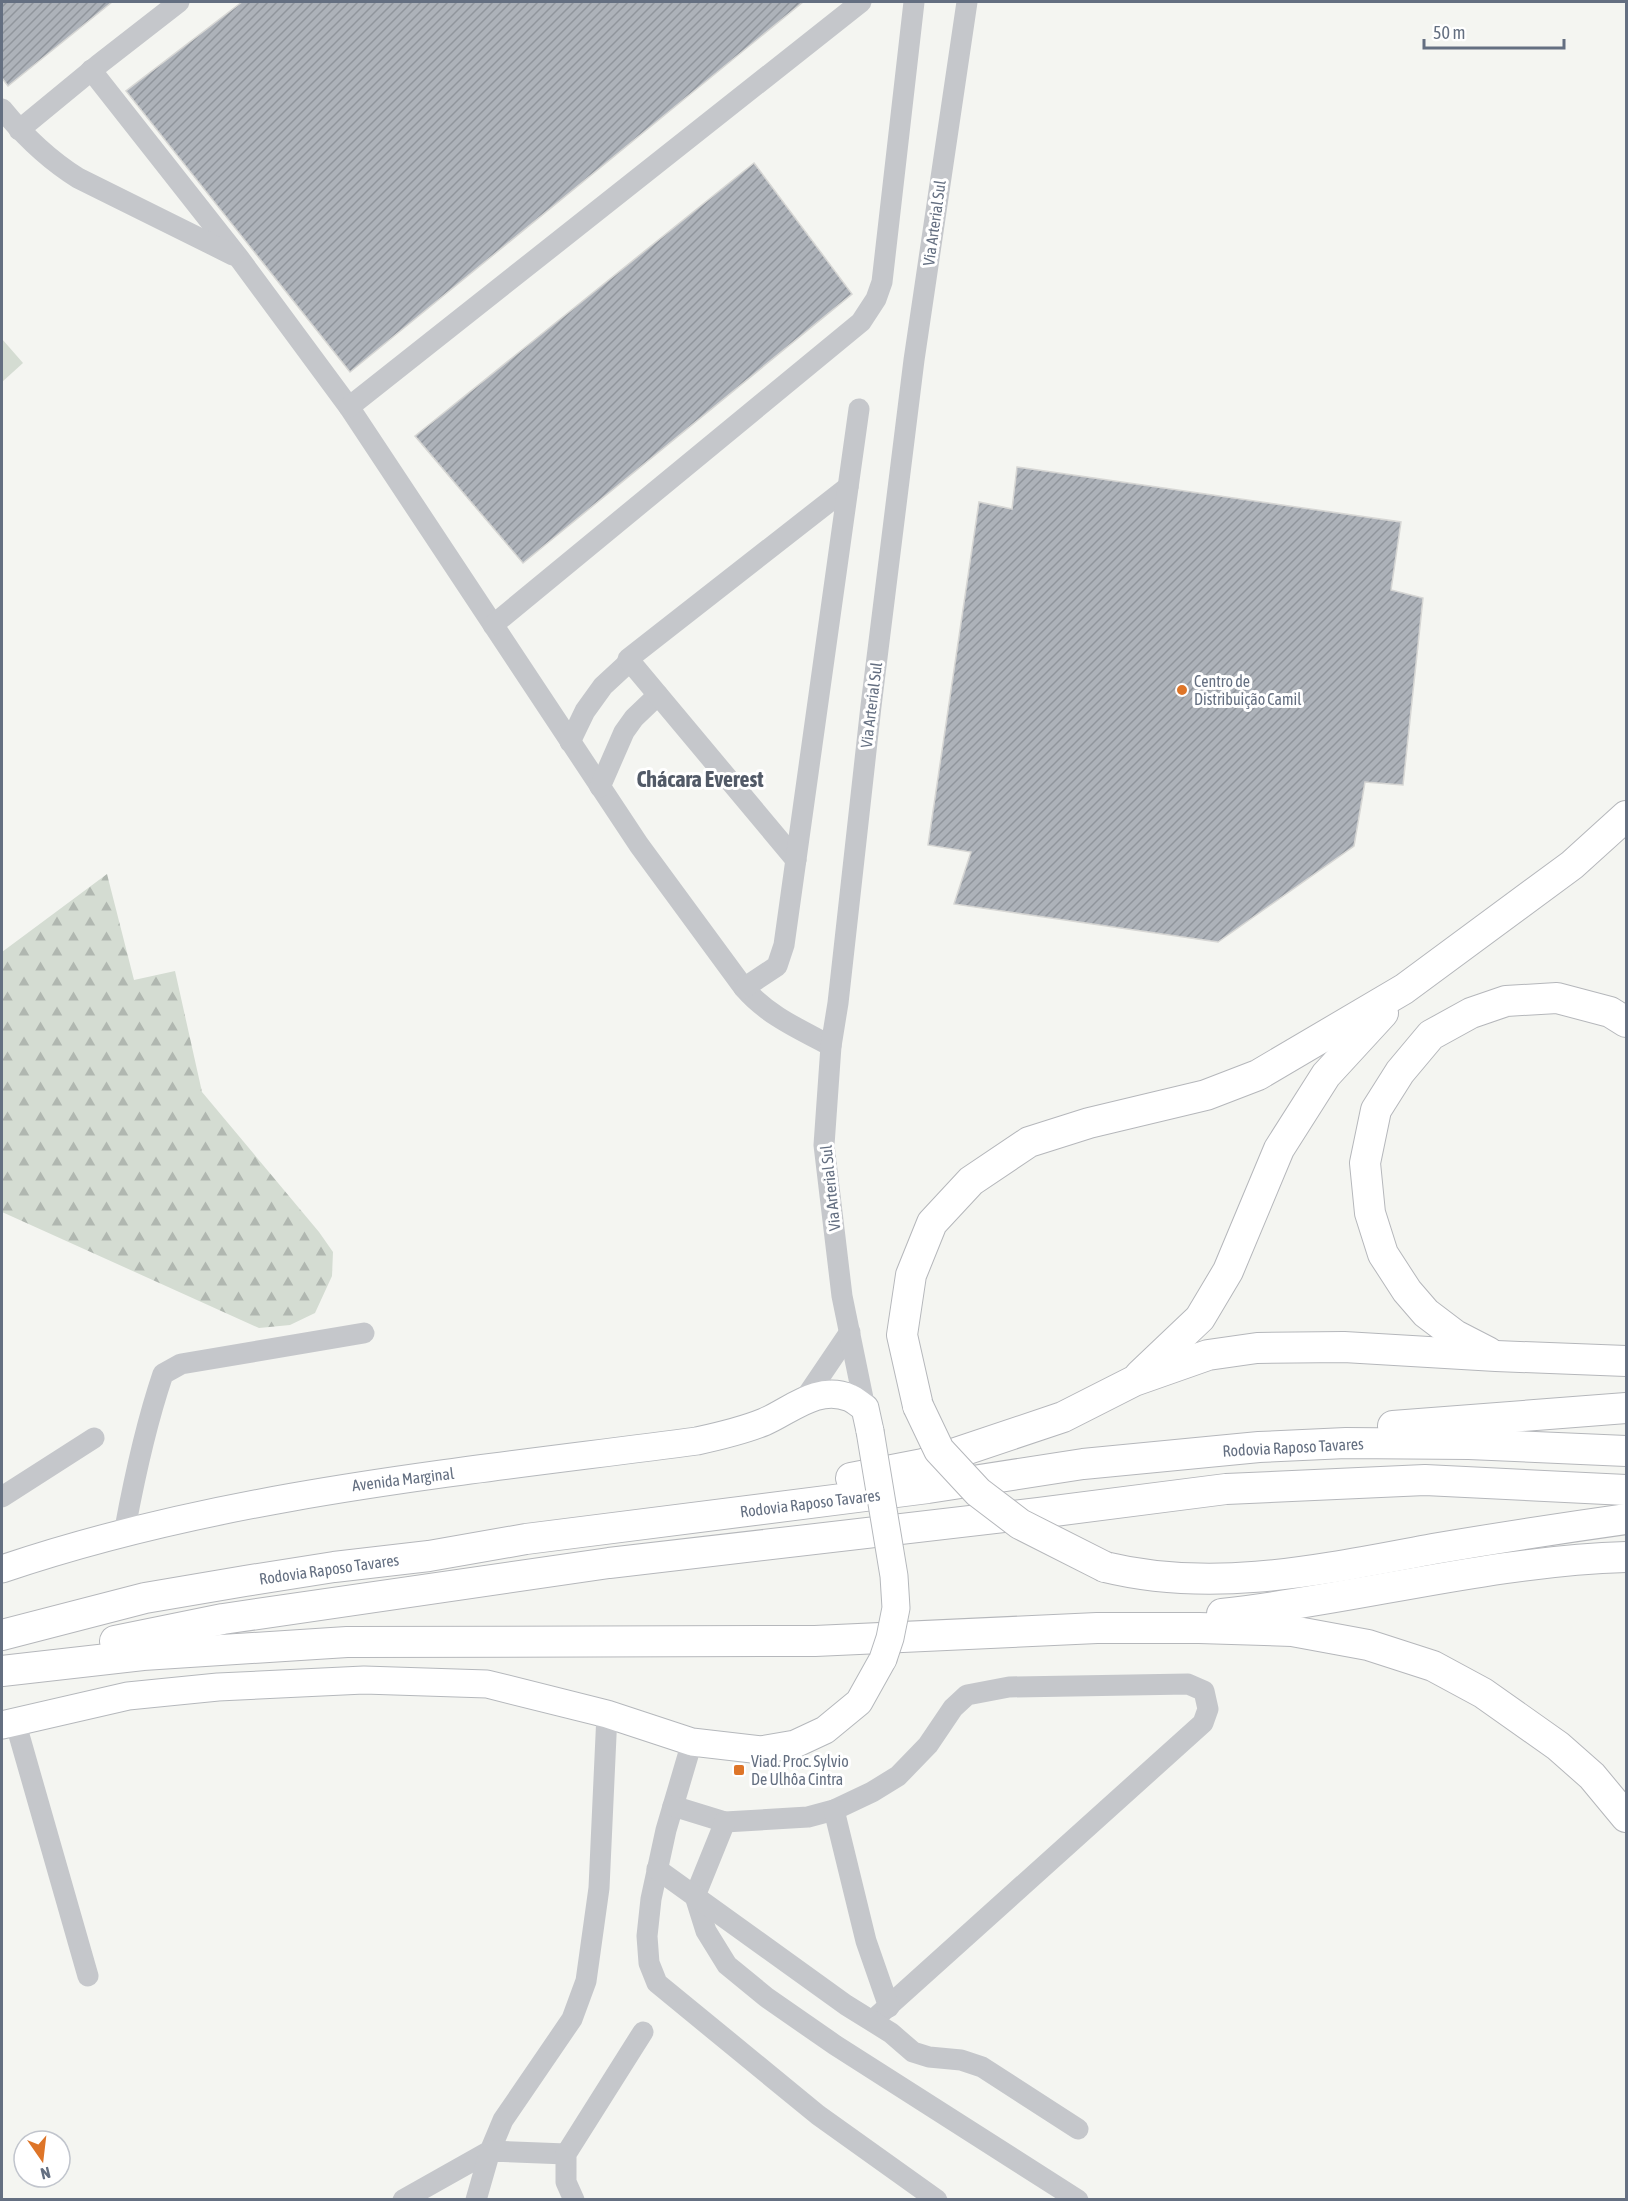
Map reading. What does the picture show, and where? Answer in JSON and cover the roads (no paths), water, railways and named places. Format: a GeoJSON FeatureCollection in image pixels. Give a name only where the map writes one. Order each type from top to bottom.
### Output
{"type":"FeatureCollection","features":[{"type":"Feature","properties":{"kind":"highway"},"geometry":{"type":"LineString","coordinates":[[1626,816],[1572,865],[1404,989],[1258,1075],[1206,1095],[1089,1123],[1029,1142],[971,1181],[932,1223],[911,1275],[902,1335],[918,1406],[939,1450],[978,1492],[1020,1524],[1105,1567],[1156,1577],[1202,1580],[1274,1576],[1339,1567],[1514,1535],[1626,1519]]}},
{"type":"Feature","properties":{"kind":"highway"},"geometry":{"type":"LineString","coordinates":[[1134,1381],[1200,1318],[1228,1271],[1279,1149],[1326,1074],[1404,989]]}},
{"type":"Feature","properties":{"kind":"highway"},"geometry":{"type":"LineString","coordinates":[[1496,1356],[1455,1335],[1426,1313],[1407,1291],[1383,1254],[1370,1213],[1365,1163],[1376,1110],[1400,1072],[1431,1035],[1471,1013],[1506,1001],[1557,998],[1610,1011],[1626,1023]]}},
{"type":"Feature","properties":{"kind":"highway"},"geometry":{"type":"LineString","coordinates":[[597,1530],[923,1464],[1063,1417],[1134,1381],[1208,1355],[1257,1348],[1344,1347],[1626,1361]]}},
{"type":"Feature","properties":{"kind":"highway"},"geometry":{"type":"LineString","coordinates":[[1259,1447],[1367,1428],[1626,1408]]}},
{"type":"Feature","properties":{"kind":"highway","name":"Rodovia Raposo Tavares"},"geometry":{"type":"LineString","coordinates":[[2,1635],[145,1598],[323,1569],[429,1556],[526,1539],[917,1490],[1083,1464],[1259,1447],[1392,1443],[1626,1451]]}},
{"type":"Feature","properties":{"kind":"highway","name":"Rodovia Raposo Tavares"},"geometry":{"type":"LineString","coordinates":[[2,1670],[78,1649],[223,1619],[609,1563],[1226,1489],[1425,1480],[1626,1490]]}},
{"type":"Feature","properties":{"kind":"highway"},"geometry":{"type":"LineString","coordinates":[[1097,1628],[1259,1610],[1518,1566],[1626,1557]]}},
{"type":"Feature","properties":{"kind":"highway"},"geometry":{"type":"LineString","coordinates":[[2,1670],[143,1655],[347,1642],[815,1641],[1097,1628],[1199,1628],[1292,1632],[1368,1645],[1433,1666],[1483,1693],[1558,1746],[1592,1776],[1626,1817]]}},
{"type":"Feature","properties":{"kind":"main road","name":"Avenida Marginal"},"geometry":{"type":"LineString","coordinates":[[2,1569],[43,1554],[180,1519],[344,1487],[697,1441],[736,1432],[767,1420],[804,1400],[827,1395],[850,1398],[867,1420]]}},
{"type":"Feature","properties":{"kind":"main road"},"geometry":{"type":"LineString","coordinates":[[8,1723],[128,1696],[218,1687],[364,1680],[487,1684],[607,1714],[692,1742],[761,1750],[795,1744],[825,1730],[859,1702],[883,1659],[890,1638],[896,1608],[894,1576],[867,1420]]}},
{"type":"Feature","properties":{"kind":"street"},"geometry":{"type":"LineString","coordinates":[[19,130],[91,70],[179,2]]}},
{"type":"Feature","properties":{"kind":"street"},"geometry":{"type":"LineString","coordinates":[[349,407],[861,2]]}},
{"type":"Feature","properties":{"kind":"street"},"geometry":{"type":"LineString","coordinates":[[493,625],[868,314],[882,282],[914,2]]}},
{"type":"Feature","properties":{"kind":"street","name":"Via Arterial Sul"},"geometry":{"type":"LineString","coordinates":[[867,1420],[842,1296],[824,1145],[831,1046],[838,1003],[870,706],[914,360],[967,2]]}},
{"type":"Feature","properties":{"kind":"street"},"geometry":{"type":"LineString","coordinates":[[91,70],[239,258],[349,407],[600,787],[744,988],[756,1003],[769,1012],[831,1046]]}},
{"type":"Feature","properties":{"kind":"street"},"geometry":{"type":"LineString","coordinates":[[2,109],[19,130],[59,167],[239,258]]}},
{"type":"Feature","properties":{"kind":"street"},"geometry":{"type":"LineString","coordinates":[[744,988],[777,966],[782,955],[859,409]]}},
{"type":"Feature","properties":{"kind":"street"},"geometry":{"type":"LineString","coordinates":[[570,742],[585,711],[603,686],[629,662],[630,656],[848,487]]}},
{"type":"Feature","properties":{"kind":"street"},"geometry":{"type":"LineString","coordinates":[[629,662],[796,860]]}},
{"type":"Feature","properties":{"kind":"street"},"geometry":{"type":"LineString","coordinates":[[600,787],[624,732],[634,718],[658,695]]}},
{"type":"Feature","properties":{"kind":"street","name":"Avenida Marginal"},"geometry":{"type":"LineString","coordinates":[[804,1400],[850,1332]]}},
{"type":"Feature","properties":{"kind":"street"},"geometry":{"type":"LineString","coordinates":[[124,1534],[148,1418],[163,1374],[181,1364],[364,1333]]}},
{"type":"Feature","properties":{"kind":"street"},"geometry":{"type":"LineString","coordinates":[[2,1497],[94,1438]]}},
{"type":"Feature","properties":{"kind":"street"},"geometry":{"type":"LineString","coordinates":[[673,1806],[725,1822],[808,1817],[834,1810],[872,1792],[898,1776],[928,1745],[953,1708],[967,1695],[982,1691],[1009,1687],[1188,1684],[1204,1691],[1208,1709],[1203,1723],[881,2014]]}},
{"type":"Feature","properties":{"kind":"street"},"geometry":{"type":"LineString","coordinates":[[476,2199],[502,2120],[572,2019],[586,1981],[599,1888],[607,1714]]}},
{"type":"Feature","properties":{"kind":"street"},"geometry":{"type":"LineString","coordinates":[[8,1723],[88,1976]]}},
{"type":"Feature","properties":{"kind":"street"},"geometry":{"type":"LineString","coordinates":[[692,1742],[657,1869],[647,1936],[649,1963],[657,1983],[818,2115],[937,2199]]}},
{"type":"Feature","properties":{"kind":"street"},"geometry":{"type":"LineString","coordinates":[[834,1810],[881,2014],[891,2033],[913,2052],[929,2057],[961,2060],[982,2067],[1078,2129]]}},
{"type":"Feature","properties":{"kind":"street"},"geometry":{"type":"LineString","coordinates":[[725,1822],[695,1896],[706,1931],[727,1965],[766,1997],[836,2045],[1078,2199]]}},
{"type":"Feature","properties":{"kind":"street"},"geometry":{"type":"LineString","coordinates":[[657,1869],[846,2005],[881,2014]]}},
{"type":"Feature","properties":{"kind":"street"},"geometry":{"type":"LineString","coordinates":[[574,2199],[566,2182],[566,2154],[644,2032]]}},
{"type":"Feature","properties":{"kind":"street"},"geometry":{"type":"LineString","coordinates":[[403,2199],[490,2151],[566,2154]]}},
{"type":"Feature","properties":{"kind":"place","name":"Centro de Distribuição Camil"},"geometry":{"type":"Point","coordinates":[1182,690]}},
{"type":"Feature","properties":{"kind":"place","name":"Viad. Proc. Sylvio De Ulhôa Cintra"},"geometry":{"type":"Point","coordinates":[739,1770]}},
{"type":"Feature","properties":{"kind":"district","name":"Chácara Everest"},"geometry":{"type":"Point","coordinates":[700,779]}}]}
